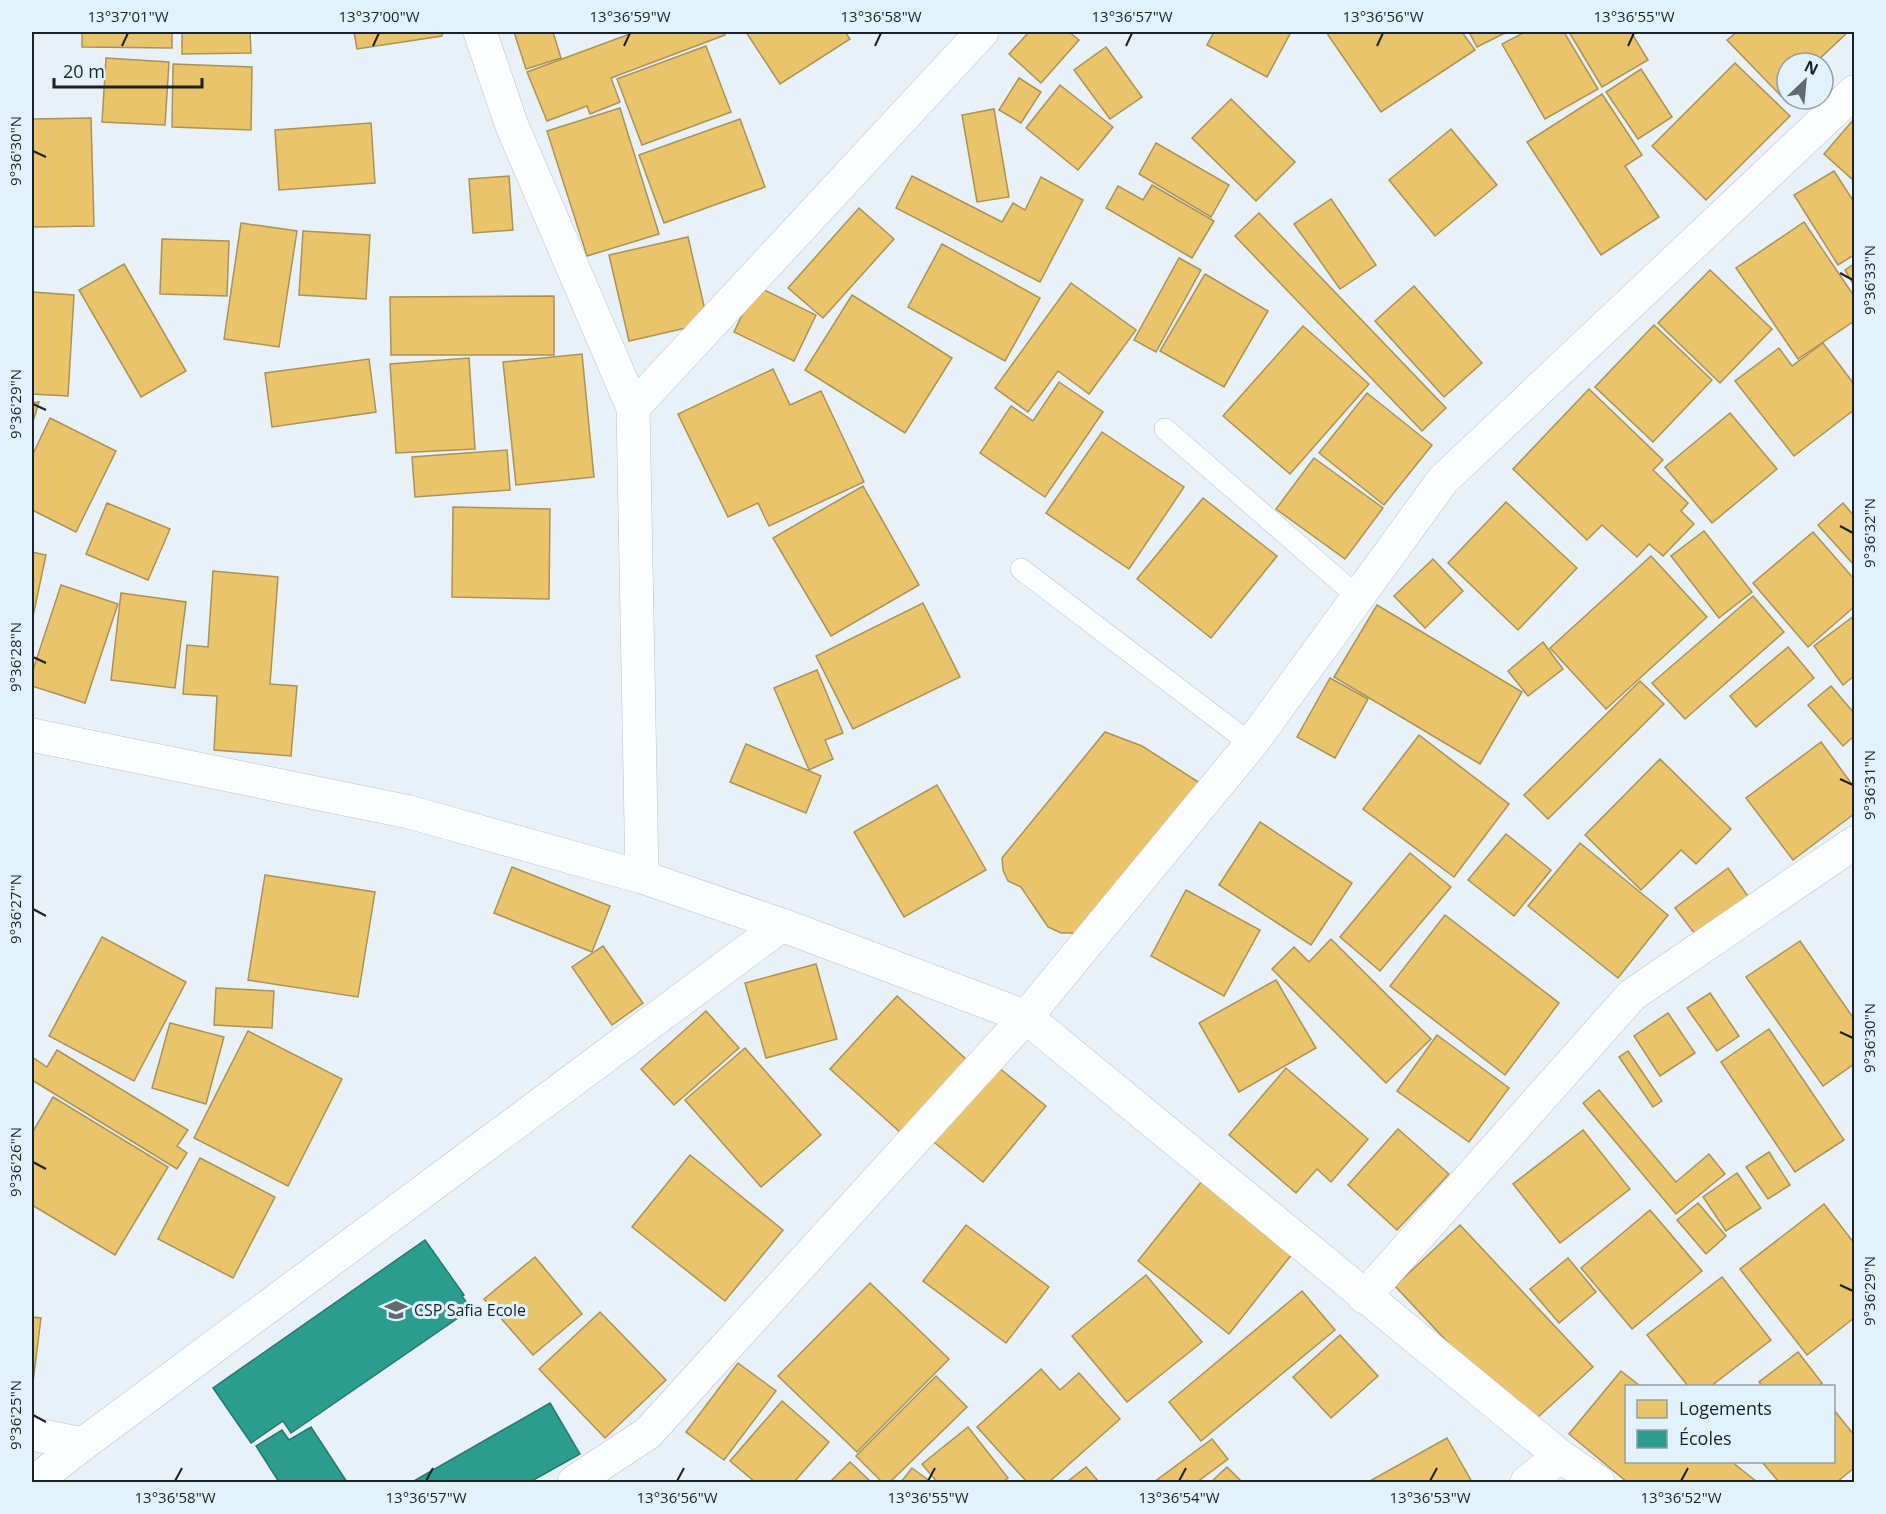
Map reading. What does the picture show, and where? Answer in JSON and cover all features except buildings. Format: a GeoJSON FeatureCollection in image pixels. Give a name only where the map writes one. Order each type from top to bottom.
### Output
{"type":"FeatureCollection","features":[{"type":"Feature","properties":{"kind":"street"},"geometry":{"type":"LineString","coordinates":[[480,32],[512,126],[633,408],[642,877]]}},
{"type":"Feature","properties":{"kind":"street"},"geometry":{"type":"LineString","coordinates":[[633,408],[982,32]]}},
{"type":"Feature","properties":{"kind":"street"},"geometry":{"type":"LineString","coordinates":[[574,1482],[648,1433],[1026,1017],[1251,744],[1443,480],[1854,92]]}},
{"type":"Feature","properties":{"kind":"street"},"geometry":{"type":"LineString","coordinates":[[32,735],[409,812],[642,877],[782,925],[1026,1017],[1364,1298],[1560,1456],[1598,1482]]}},
{"type":"Feature","properties":{"kind":"street"},"geometry":{"type":"LineString","coordinates":[[1364,1298],[1632,995],[1854,843]]}},
{"type":"Feature","properties":{"kind":"street"},"geometry":{"type":"LineString","coordinates":[[34,1482],[782,925]]}},
{"type":"Feature","properties":{"kind":"street"},"geometry":{"type":"LineString","coordinates":[[32,1434],[83,1444]]}},
{"type":"Feature","properties":{"kind":"street"},"geometry":{"type":"LineString","coordinates":[[1527,1482],[1560,1456]]}},
{"type":"Feature","properties":{"kind":"lane"},"geometry":{"type":"LineString","coordinates":[[1164,429],[1358,597]]}},
{"type":"Feature","properties":{"kind":"lane"},"geometry":{"type":"LineString","coordinates":[[1021,569],[1251,744]]}},
{"type":"Feature","properties":{"kind":"place","name":"CSP Safia Ecole"},"geometry":{"type":"Point","coordinates":[396,1310]}}]}
